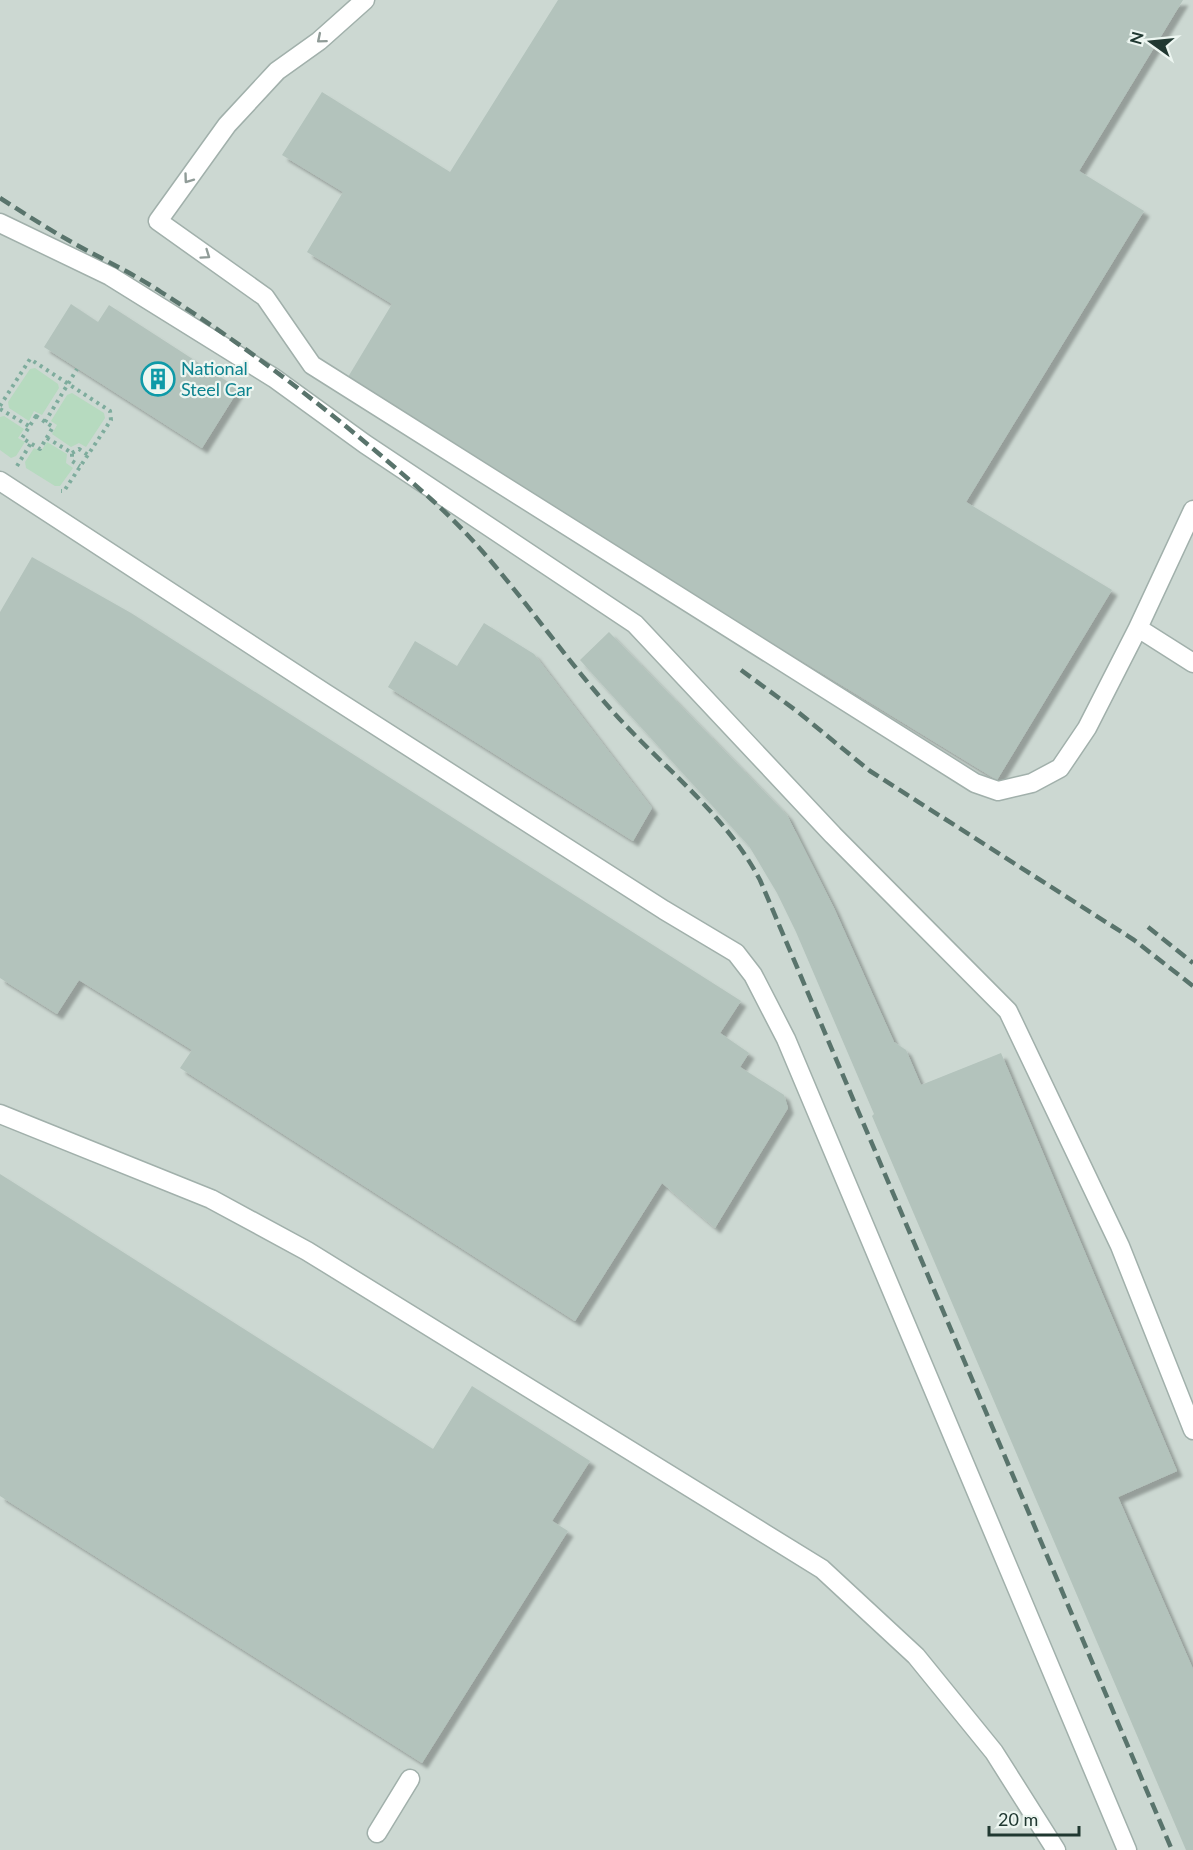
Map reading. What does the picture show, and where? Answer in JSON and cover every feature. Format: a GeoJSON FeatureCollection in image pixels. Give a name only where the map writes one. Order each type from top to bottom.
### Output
{"type":"FeatureCollection","features":[{"type":"Feature","properties":{"kind":"lane"},"geometry":{"type":"LineString","coordinates":[[364,0],[319,41],[277,71],[227,125],[158,221],[265,297],[312,365],[975,783],[998,791],[1032,783],[1060,768],[1087,728],[1185,541],[1193,510]]}},
{"type":"Feature","properties":{"kind":"lane"},"geometry":{"type":"LineString","coordinates":[[0,223],[110,276],[254,366],[365,444],[635,624],[833,836],[1008,1011],[1120,1246],[1193,1430]]}},
{"type":"Feature","properties":{"kind":"lane"},"geometry":{"type":"LineString","coordinates":[[0,481],[325,693],[664,910],[736,953],[753,975],[786,1039],[1127,1850]]}},
{"type":"Feature","properties":{"kind":"lane"},"geometry":{"type":"LineString","coordinates":[[1138,628],[1193,663]]}},
{"type":"Feature","properties":{"kind":"lane"},"geometry":{"type":"LineString","coordinates":[[0,1114],[211,1199],[307,1251],[822,1569],[916,1656],[994,1752],[1056,1850]]}},
{"type":"Feature","properties":{"kind":"lane"},"geometry":{"type":"LineString","coordinates":[[377,1833],[410,1779]]}},
{"type":"Feature","properties":{"kind":"path"},"geometry":{"type":"LineString","coordinates":[[29,426],[0,408],[30,359],[110,411],[111,420],[64,491]]}},
{"type":"Feature","properties":{"kind":"path"},"geometry":{"type":"LineString","coordinates":[[45,422],[77,369]]}},
{"type":"Feature","properties":{"kind":"path"},"geometry":{"type":"LineString","coordinates":[[36,416],[45,422],[53,427],[40,449],[22,438],[36,416]]}},
{"type":"Feature","properties":{"kind":"path"},"geometry":{"type":"LineString","coordinates":[[47,438],[72,453]]}},
{"type":"Feature","properties":{"kind":"path"},"geometry":{"type":"LineString","coordinates":[[72,453],[79,449],[88,455]]}},
{"type":"Feature","properties":{"kind":"path"},"geometry":{"type":"LineString","coordinates":[[72,453],[72,461],[80,466]]}},
{"type":"Feature","properties":{"kind":"shaded area","name":"National Steel Car"},"geometry":{"type":"Polygon","coordinates":[[[0,0],[1193,0],[1193,1850],[0,1850],[0,0]]]}},
{"type":"Feature","properties":{"kind":"green space"},"geometry":{"type":"Polygon","coordinates":[[[35,368],[58,384],[59,388],[42,415],[34,411],[29,421],[9,408],[8,402],[30,369],[35,368]]]}},
{"type":"Feature","properties":{"kind":"green space"},"geometry":{"type":"Polygon","coordinates":[[[72,393],[104,413],[105,418],[86,447],[79,443],[71,447],[52,434],[57,425],[51,421],[67,395],[72,393]]]}},
{"type":"Feature","properties":{"kind":"green space"},"geometry":{"type":"Polygon","coordinates":[[[4,416],[24,429],[18,438],[25,442],[16,456],[11,458],[0,450],[0,417],[4,416]]]}},
{"type":"Feature","properties":{"kind":"green space"},"geometry":{"type":"Polygon","coordinates":[[[47,442],[67,454],[66,463],[73,468],[60,486],[55,486],[26,468],[25,462],[34,448],[41,451],[47,442]]]}},
{"type":"Feature","properties":{"kind":"building"},"geometry":{"type":"Polygon","coordinates":[[[558,0],[1183,0],[1079,171],[1144,211],[966,502],[1112,590],[997,780],[345,382],[392,304],[307,252],[343,192],[282,155],[322,92],[450,172],[558,0]]]}},
{"type":"Feature","properties":{"kind":"building","name":"National Steel Car"},"geometry":{"type":"Polygon","coordinates":[[[71,304],[98,322],[109,305],[239,389],[202,448],[44,347],[71,304]]]}},
{"type":"Feature","properties":{"kind":"building"},"geometry":{"type":"Polygon","coordinates":[[[32,557],[131,613],[741,1001],[720,1033],[749,1053],[740,1067],[784,1095],[788,1108],[715,1228],[662,1183],[575,1321],[180,1068],[192,1050],[79,980],[57,1014],[0,978],[0,612],[32,557]]]}},
{"type":"Feature","properties":{"kind":"building"},"geometry":{"type":"Polygon","coordinates":[[[484,623],[534,654],[652,808],[633,841],[388,687],[415,641],[457,666],[484,623]]]}},
{"type":"Feature","properties":{"kind":"building"},"geometry":{"type":"Polygon","coordinates":[[[609,632],[787,815],[834,908],[894,1042],[906,1050],[921,1085],[1001,1053],[1177,1471],[1118,1497],[1193,1669],[1193,1850],[1186,1850],[872,1116],[874,1114],[796,932],[777,893],[749,846],[580,660],[609,632]]]}},
{"type":"Feature","properties":{"kind":"building"},"geometry":{"type":"Polygon","coordinates":[[[0,1174],[433,1449],[472,1386],[590,1461],[552,1521],[568,1531],[422,1763],[0,1496],[0,1174]]]}},
{"type":"Feature","properties":{"kind":"railway"},"geometry":{"type":"LineString","coordinates":[[0,198],[66,239],[151,285],[197,315],[334,417],[432,500],[479,548],[607,705],[728,831],[760,880],[1172,1850]]}},
{"type":"Feature","properties":{"kind":"railway"},"geometry":{"type":"LineString","coordinates":[[741,670],[798,712],[870,771],[1134,940],[1193,986]]}},
{"type":"Feature","properties":{"kind":"railway"},"geometry":{"type":"LineString","coordinates":[[1148,927],[1193,963]]}},
{"type":"Feature","properties":{"kind":"place","name":"National Steel Car"},"geometry":{"type":"Point","coordinates":[158,379]}}]}
